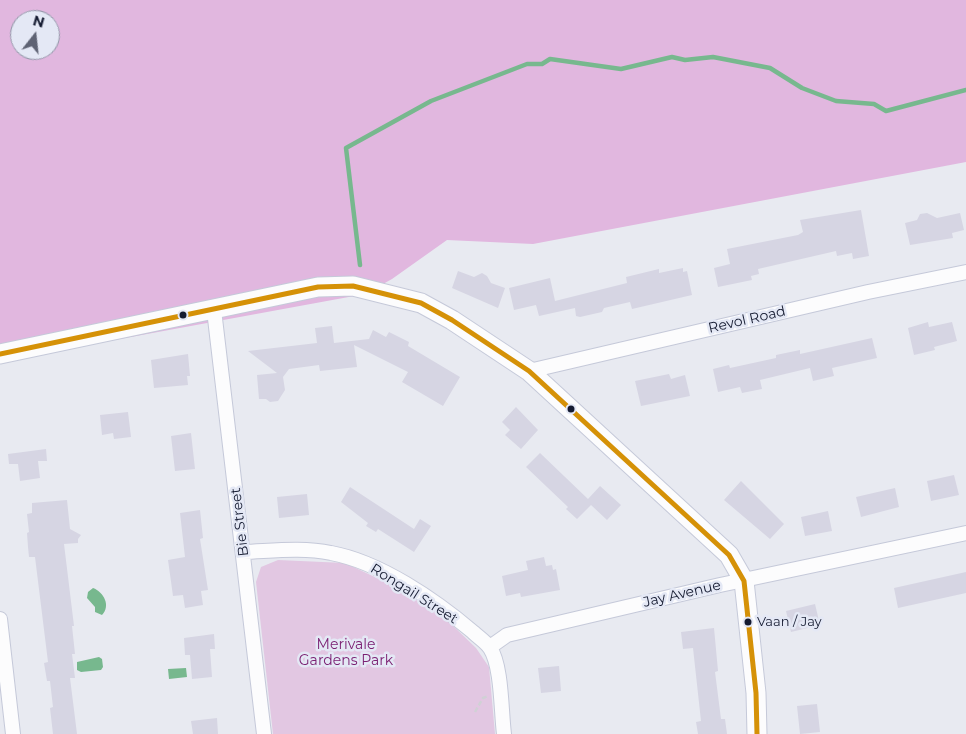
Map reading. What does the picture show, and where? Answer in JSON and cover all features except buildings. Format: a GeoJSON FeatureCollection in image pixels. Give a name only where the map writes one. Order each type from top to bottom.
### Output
{"type":"FeatureCollection","features":[{"type":"Feature","properties":{"kind":"street","name":"Revol Road"},"geometry":{"type":"LineString","coordinates":[[529,371],[868,292],[966,272]]}},
{"type":"Feature","properties":{"kind":"street"},"geometry":{"type":"LineString","coordinates":[[0,354],[214,310],[318,286],[353,286],[421,303],[452,320],[529,371],[729,555],[744,581],[756,693],[757,734]]}},
{"type":"Feature","properties":{"kind":"street","name":"Bie Street"},"geometry":{"type":"LineString","coordinates":[[214,310],[264,734]]}},
{"type":"Feature","properties":{"kind":"street","name":"Jay Avenue"},"geometry":{"type":"LineString","coordinates":[[490,647],[508,635],[966,533]]}},
{"type":"Feature","properties":{"kind":"street","name":"Rongail Street"},"geometry":{"type":"LineString","coordinates":[[243,552],[290,549],[330,552],[357,560],[388,574],[452,614],[490,647]]}},
{"type":"Feature","properties":{"kind":"street"},"geometry":{"type":"LineString","coordinates":[[0,619],[14,734]]}},
{"type":"Feature","properties":{"kind":"street"},"geometry":{"type":"LineString","coordinates":[[490,647],[496,663],[504,734]]}},
{"type":"Feature","properties":{"kind":"green space","name":"Merivale Gardens Park"},"geometry":{"type":"Polygon","coordinates":[[[278,560],[345,563],[396,587],[447,620],[476,648],[489,667],[495,734],[273,734],[256,582],[261,567],[278,560]]]}},
{"type":"Feature","properties":{"kind":"shaded area"},"geometry":{"type":"Polygon","coordinates":[[[0,0],[966,0],[966,162],[533,244],[447,240],[392,279],[365,294],[0,361],[0,0]]]}},
{"type":"Feature","properties":{"kind":"shaded area"},"geometry":{"type":"Polygon","coordinates":[[[93,588],[105,600],[106,608],[102,615],[95,612],[95,607],[87,598],[88,592],[93,588]]]}},
{"type":"Feature","properties":{"kind":"shaded area"},"geometry":{"type":"Polygon","coordinates":[[[99,657],[102,659],[103,667],[101,670],[81,672],[77,670],[77,662],[99,657]]]}},
{"type":"Feature","properties":{"kind":"shaded area"},"geometry":{"type":"Polygon","coordinates":[[[186,668],[187,677],[169,679],[168,669],[186,668]]]}},
{"type":"Feature","properties":{"kind":"waterway"},"geometry":{"type":"LineString","coordinates":[[360,265],[346,148],[431,101],[527,64],[542,64],[550,59],[621,69],[672,57],[685,60],[713,57],[770,68],[802,88],[836,101],[874,104],[886,111],[966,90]]}},
{"type":"Feature","properties":{"kind":"transit line"},"geometry":{"type":"LineString","coordinates":[[0,354],[318,287],[353,286],[421,303],[452,320],[529,371],[729,555],[744,581],[756,693],[757,734]]}},
{"type":"Feature","properties":{"kind":"place","name":"Vaan / Jay"},"geometry":{"type":"Point","coordinates":[748,622]}}]}
